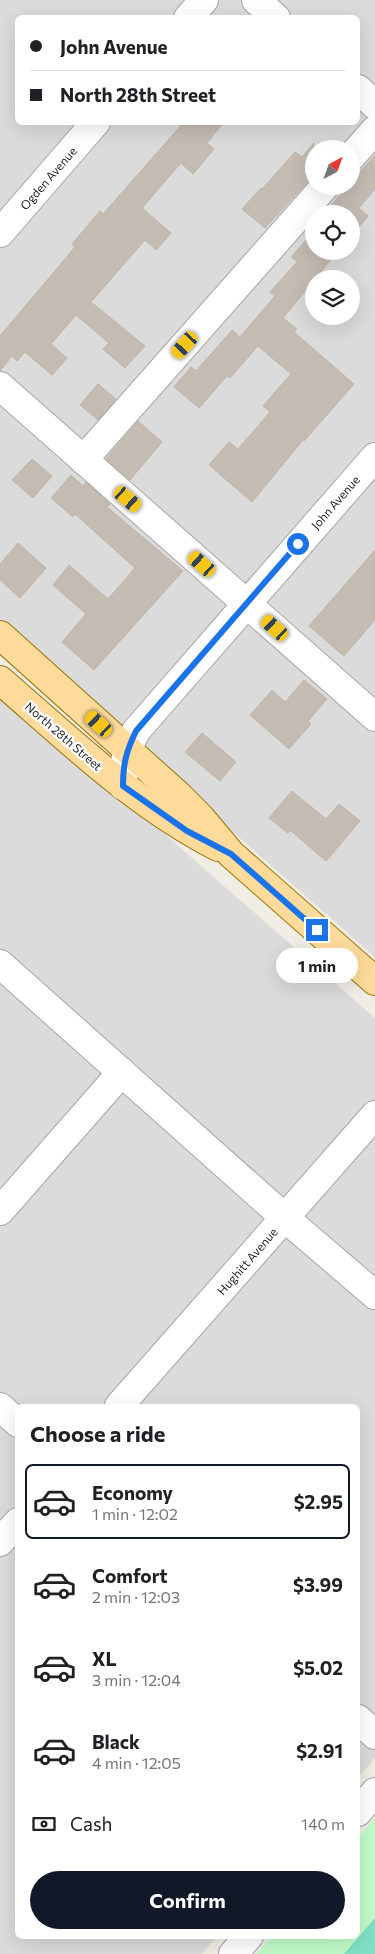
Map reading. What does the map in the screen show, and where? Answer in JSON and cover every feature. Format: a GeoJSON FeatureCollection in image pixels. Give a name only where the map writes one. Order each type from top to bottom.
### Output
{"type":"FeatureCollection","features":[{"type":"Feature","properties":{"kind":"main road","name":"North 28th Street"},"geometry":{"type":"LineString","coordinates":[[0,635],[200,817],[231,854],[375,981]]}},
{"type":"Feature","properties":{"kind":"main road","name":"North 28th Street"},"geometry":{"type":"LineString","coordinates":[[0,680],[123,786],[187,831],[231,854]]}},
{"type":"Feature","properties":{"kind":"street"},"geometry":{"type":"LineString","coordinates":[[191,15],[204,0]]}},
{"type":"Feature","properties":{"kind":"street"},"geometry":{"type":"LineString","coordinates":[[256,0],[273,15]]}},
{"type":"Feature","properties":{"kind":"street"},"geometry":{"type":"LineString","coordinates":[[360,91],[375,105]]}},
{"type":"Feature","properties":{"kind":"street","name":"Ogden Avenue"},"geometry":{"type":"LineString","coordinates":[[0,233],[93,125]]}},
{"type":"Feature","properties":{"kind":"street"},"geometry":{"type":"LineString","coordinates":[[360,147],[375,130]]}},
{"type":"Feature","properties":{"kind":"street"},"geometry":{"type":"LineString","coordinates":[[83,460],[317,195]]}},
{"type":"Feature","properties":{"kind":"street"},"geometry":{"type":"LineString","coordinates":[[0,386],[375,717]]}},
{"type":"Feature","properties":{"kind":"street","name":"John Avenue"},"geometry":{"type":"LineString","coordinates":[[123,786],[123,765],[127,749],[136,731],[246,602],[375,457]]}},
{"type":"Feature","properties":{"kind":"street"},"geometry":{"type":"LineString","coordinates":[[0,964],[285,1218],[375,1295]]}},
{"type":"Feature","properties":{"kind":"street"},"geometry":{"type":"LineString","coordinates":[[0,1211],[122,1072]]}},
{"type":"Feature","properties":{"kind":"street","name":"Hughitt Avenue"},"geometry":{"type":"LineString","coordinates":[[121,1404],[375,1115]]}},
{"type":"Feature","properties":{"kind":"street"},"geometry":{"type":"LineString","coordinates":[[0,1407],[15,1420]]}},
{"type":"Feature","properties":{"kind":"street"},"geometry":{"type":"LineString","coordinates":[[0,1542],[15,1525]]}},
{"type":"Feature","properties":{"kind":"street"},"geometry":{"type":"LineString","coordinates":[[360,1721],[375,1735]]}},
{"type":"Feature","properties":{"kind":"street"},"geometry":{"type":"LineString","coordinates":[[360,1810],[375,1792]]}},
{"type":"Feature","properties":{"kind":"street"},"geometry":{"type":"LineString","coordinates":[[233,1954],[246,1939]]}},
{"type":"Feature","properties":{"kind":"shaded area"},"geometry":{"type":"Polygon","coordinates":[[[0,0],[375,0],[375,957],[0,627],[0,0]]]}},
{"type":"Feature","properties":{"kind":"shaded area"},"geometry":{"type":"Polygon","coordinates":[[[0,690],[375,1018],[375,1758],[360,1776],[360,1404],[15,1404],[15,1939],[214,1939],[202,1954],[0,1954],[0,690]]]}},
{"type":"Feature","properties":{"kind":"green space"},"geometry":{"type":"Polygon","coordinates":[[[375,1818],[375,1954],[256,1954],[269,1939],[360,1939],[360,1836],[375,1818]]]}},
{"type":"Feature","properties":{"kind":"green space"},"geometry":{"type":"Polygon","coordinates":[[[375,1918],[375,1954],[344,1954],[357,1939],[360,1939],[360,1935],[375,1918]]]}},
{"type":"Feature","properties":{"kind":"building"},"geometry":{"type":"Polygon","coordinates":[[[181,125],[222,125],[207,143],[214,149],[193,174],[181,163],[142,208],[171,233],[156,250],[145,240],[91,302],[145,346],[125,368],[103,349],[109,343],[76,315],[51,344],[67,358],[52,375],[25,352],[17,361],[12,356],[0,371],[0,336],[75,247],[72,244],[100,211],[103,214],[181,125]]]}},
{"type":"Feature","properties":{"kind":"building"},"geometry":{"type":"Polygon","coordinates":[[[295,152],[302,157],[305,154],[305,185],[265,228],[242,209],[295,152]]]}},
{"type":"Feature","properties":{"kind":"building"},"geometry":{"type":"Polygon","coordinates":[[[375,155],[375,189],[360,207],[360,205],[332,205],[340,195],[360,195],[360,172],[375,155]]]}},
{"type":"Feature","properties":{"kind":"building"},"geometry":{"type":"Polygon","coordinates":[[[360,209],[368,216],[360,225],[360,209]]]}},
{"type":"Feature","properties":{"kind":"building"},"geometry":{"type":"Polygon","coordinates":[[[305,241],[305,260],[331,260],[322,270],[305,270],[305,291],[283,318],[297,329],[294,332],[354,384],[303,440],[252,502],[209,465],[229,442],[238,449],[270,412],[263,406],[291,374],[258,346],[230,378],[227,376],[199,408],[174,387],[191,367],[196,371],[232,330],[240,337],[275,296],[270,292],[297,262],[291,257],[305,241]]]}},
{"type":"Feature","properties":{"kind":"building"},"geometry":{"type":"Polygon","coordinates":[[[98,384],[116,399],[98,420],[80,405],[98,384]]]}},
{"type":"Feature","properties":{"kind":"building"},"geometry":{"type":"Polygon","coordinates":[[[138,421],[162,442],[130,480],[106,459],[138,421]]]}},
{"type":"Feature","properties":{"kind":"building"},"geometry":{"type":"Polygon","coordinates":[[[32,459],[52,476],[33,498],[12,480],[32,459]]]}},
{"type":"Feature","properties":{"kind":"building"},"geometry":{"type":"Polygon","coordinates":[[[71,475],[83,486],[86,482],[110,504],[107,507],[183,571],[94,670],[62,642],[86,614],[53,585],[69,565],[108,599],[135,568],[75,514],[73,517],[51,498],[71,475]]]}},
{"type":"Feature","properties":{"kind":"building"},"geometry":{"type":"Polygon","coordinates":[[[18,543],[46,568],[20,598],[0,580],[0,564],[18,543]]]}},
{"type":"Feature","properties":{"kind":"building"},"geometry":{"type":"Polygon","coordinates":[[[375,550],[375,620],[344,656],[309,626],[375,550]]]}},
{"type":"Feature","properties":{"kind":"building"},"geometry":{"type":"Polygon","coordinates":[[[304,680],[327,699],[308,721],[311,724],[289,749],[250,715],[272,690],[285,702],[304,680]]]}},
{"type":"Feature","properties":{"kind":"building"},"geometry":{"type":"Polygon","coordinates":[[[202,733],[236,762],[220,781],[185,752],[202,733]]]}},
{"type":"Feature","properties":{"kind":"building"},"geometry":{"type":"Polygon","coordinates":[[[292,791],[326,819],[339,804],[360,821],[326,861],[290,830],[288,833],[269,818],[292,791]]]}},
{"type":"Feature","properties":{"kind":"route"},"geometry":{"type":"LineString","coordinates":[[298,544],[136,731],[127,749],[123,765],[123,786],[187,831],[231,854],[317,930]]}}]}
